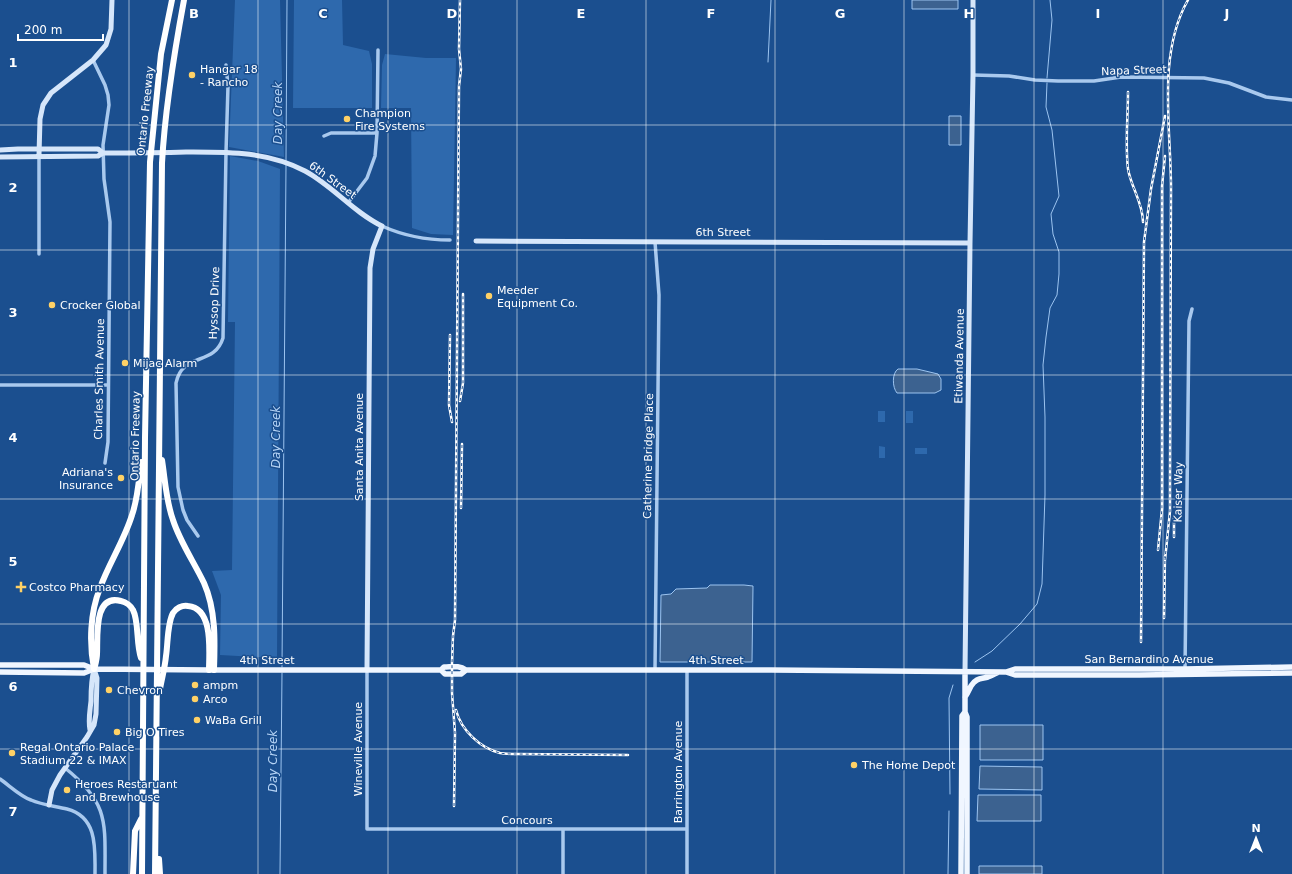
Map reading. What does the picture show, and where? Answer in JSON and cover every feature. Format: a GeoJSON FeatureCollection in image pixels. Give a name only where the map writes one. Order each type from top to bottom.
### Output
{"type":"FeatureCollection","features":[{"type":"Feature","properties":{"kind":"highway","name":"Ontario Freeway"},"geometry":{"type":"LineString","coordinates":[[142,656],[150,162],[158,76],[172,0]]}},
{"type":"Feature","properties":{"kind":"highway","name":"Ontario Freeway"},"geometry":{"type":"LineString","coordinates":[[156,874],[157,707],[160,682],[158,657],[162,163],[170,76],[184,0]]}},
{"type":"Feature","properties":{"kind":"highway"},"geometry":{"type":"LineString","coordinates":[[94,669],[92,659],[92,617],[100,587],[132,516],[145,438]]}},
{"type":"Feature","properties":{"kind":"highway"},"geometry":{"type":"LineString","coordinates":[[159,438],[170,511],[177,530],[204,584],[210,601],[214,626],[212,670]]}},
{"type":"Feature","properties":{"kind":"highway"},"geometry":{"type":"LineString","coordinates":[[94,669],[97,655],[98,622],[100,613],[106,604],[119,600],[126,603],[133,610],[138,650],[142,656],[143,664],[142,874]]}},
{"type":"Feature","properties":{"kind":"highway"},"geometry":{"type":"LineString","coordinates":[[160,682],[166,657],[170,619],[175,610],[180,607],[191,606],[201,613],[208,628],[212,670]]}},
{"type":"Feature","properties":{"kind":"highway"},"geometry":{"type":"LineString","coordinates":[[133,874],[135,831],[142,817]]}},
{"type":"Feature","properties":{"kind":"highway"},"geometry":{"type":"LineString","coordinates":[[156,830],[160,874]]}},
{"type":"Feature","properties":{"kind":"main road","name":"4th Street"},"geometry":{"type":"LineString","coordinates":[[0,666],[84,665],[94,669],[441,670],[445,674],[461,674],[466,670],[966,672]]}},
{"type":"Feature","properties":{"kind":"main road","name":"San Bernardino Avenue"},"geometry":{"type":"LineString","coordinates":[[1185,672],[1292,667]]}},
{"type":"Feature","properties":{"kind":"main road","name":"4th Street"},"geometry":{"type":"LineString","coordinates":[[0,672],[84,673],[94,669]]}},
{"type":"Feature","properties":{"kind":"main road","name":"San Bernardino Avenue"},"geometry":{"type":"LineString","coordinates":[[966,672],[1006,672],[1015,675],[1185,672],[1292,673]]}},
{"type":"Feature","properties":{"kind":"main road","name":"Etiwanda Avenue"},"geometry":{"type":"LineString","coordinates":[[966,672],[967,874]]}},
{"type":"Feature","properties":{"kind":"main road"},"geometry":{"type":"LineString","coordinates":[[965,698],[970,691],[970,687],[976,680],[989,677],[999,672]]}},
{"type":"Feature","properties":{"kind":"main road","name":"Etiwanda Avenue"},"geometry":{"type":"LineString","coordinates":[[961,874],[962,716],[965,712]]}},
{"type":"Feature","properties":{"kind":"street"},"geometry":{"type":"LineString","coordinates":[[39,254],[39,155],[40,119],[43,105],[46,99],[56,88],[94,60],[106,45],[110,34],[112,0]]}},
{"type":"Feature","properties":{"kind":"street","name":"Etiwanda Avenue"},"geometry":{"type":"LineString","coordinates":[[966,672],[973,0]]}},
{"type":"Feature","properties":{"kind":"street"},"geometry":{"type":"LineString","coordinates":[[348,203],[361,188],[370,173],[375,156],[377,133],[378,50]]}},
{"type":"Feature","properties":{"kind":"street","name":"Charles Smith Avenue"},"geometry":{"type":"LineString","coordinates":[[94,60],[105,85],[109,99],[108,118],[103,140],[104,179],[110,222],[108,442],[105,463]]}},
{"type":"Feature","properties":{"kind":"street","name":"Hyssop Drive"},"geometry":{"type":"LineString","coordinates":[[198,536],[186,520],[178,487],[176,383],[179,372],[183,368],[193,361],[210,356],[216,352],[221,345],[223,338],[228,86],[226,65]]}},
{"type":"Feature","properties":{"kind":"street","name":"Napa Street"},"geometry":{"type":"LineString","coordinates":[[973,75],[1005,76],[1058,81],[1094,81],[1121,77],[1204,78],[1229,83],[1266,97],[1292,100]]}},
{"type":"Feature","properties":{"kind":"street"},"geometry":{"type":"LineString","coordinates":[[324,136],[331,133],[377,133]]}},
{"type":"Feature","properties":{"kind":"street","name":"6th Street"},"geometry":{"type":"LineString","coordinates":[[0,150],[98,149],[103,154]]}},
{"type":"Feature","properties":{"kind":"street","name":"6th Street"},"geometry":{"type":"LineString","coordinates":[[0,157],[226,152],[248,154],[278,160],[293,166],[315,178],[366,217],[399,234],[415,238],[450,240]]}},
{"type":"Feature","properties":{"kind":"street","name":"Santa Anita Avenue"},"geometry":{"type":"LineString","coordinates":[[367,670],[370,268],[372,249],[382,226]]}},
{"type":"Feature","properties":{"kind":"street","name":"6th Street"},"geometry":{"type":"LineString","coordinates":[[476,241],[970,243]]}},
{"type":"Feature","properties":{"kind":"street","name":"Catherine Bridge Place"},"geometry":{"type":"LineString","coordinates":[[654,242],[658,295],[655,670]]}},
{"type":"Feature","properties":{"kind":"street","name":"Kaiser Way"},"geometry":{"type":"LineString","coordinates":[[1185,672],[1189,321],[1192,309]]}},
{"type":"Feature","properties":{"kind":"street"},"geometry":{"type":"LineString","coordinates":[[0,384],[108,385]]}},
{"type":"Feature","properties":{"kind":"street"},"geometry":{"type":"LineString","coordinates":[[49,805],[50,796],[55,784],[87,737],[94,724],[96,714],[97,678],[94,669]]}},
{"type":"Feature","properties":{"kind":"street","name":"Wineville Avenue"},"geometry":{"type":"LineString","coordinates":[[367,670],[367,829]]}},
{"type":"Feature","properties":{"kind":"street","name":"Barrington Avenue"},"geometry":{"type":"LineString","coordinates":[[686,874],[688,670]]}},
{"type":"Feature","properties":{"kind":"street"},"geometry":{"type":"LineString","coordinates":[[65,768],[87,788],[100,810],[105,831],[105,874]]}},
{"type":"Feature","properties":{"kind":"street"},"geometry":{"type":"LineString","coordinates":[[0,779],[29,800],[72,810],[80,815],[89,824],[95,840],[95,874]]}},
{"type":"Feature","properties":{"kind":"street","name":"Concours"},"geometry":{"type":"LineString","coordinates":[[367,829],[687,829]]}},
{"type":"Feature","properties":{"kind":"street"},"geometry":{"type":"LineString","coordinates":[[563,829],[563,874]]}},
{"type":"Feature","properties":{"kind":"shaded area"},"geometry":{"type":"Polygon","coordinates":[[[235,0],[280,0],[284,157],[229,147],[235,0]]]}},
{"type":"Feature","properties":{"kind":"shaded area"},"geometry":{"type":"Polygon","coordinates":[[[294,0],[342,0],[343,45],[369,51],[372,64],[372,108],[293,108],[294,0]]]}},
{"type":"Feature","properties":{"kind":"shaded area"},"geometry":{"type":"Polygon","coordinates":[[[912,0],[958,0],[958,9],[912,9],[912,0]]]}},
{"type":"Feature","properties":{"kind":"shaded area"},"geometry":{"type":"Polygon","coordinates":[[[385,54],[426,58],[456,58],[453,235],[431,234],[412,228],[411,108],[381,108],[382,65],[385,54]]]}},
{"type":"Feature","properties":{"kind":"shaded area"},"geometry":{"type":"Polygon","coordinates":[[[949,116],[961,116],[961,145],[949,145],[949,116]]]}},
{"type":"Feature","properties":{"kind":"shaded area"},"geometry":{"type":"Polygon","coordinates":[[[230,156],[258,161],[280,169],[277,658],[220,655],[221,595],[212,571],[232,570],[235,322],[228,322],[230,156]]]}},
{"type":"Feature","properties":{"kind":"shaded area"},"geometry":{"type":"Polygon","coordinates":[[[898,369],[917,369],[938,374],[941,379],[941,390],[935,393],[897,393],[893,380],[898,369]]]}},
{"type":"Feature","properties":{"kind":"shaded area"},"geometry":{"type":"Polygon","coordinates":[[[878,411],[885,411],[885,422],[878,422],[878,411]]]}},
{"type":"Feature","properties":{"kind":"shaded area"},"geometry":{"type":"Polygon","coordinates":[[[906,411],[913,411],[913,423],[906,423],[906,411]]]}},
{"type":"Feature","properties":{"kind":"shaded area"},"geometry":{"type":"Polygon","coordinates":[[[879,446],[885,447],[885,458],[879,458],[879,446]]]}},
{"type":"Feature","properties":{"kind":"shaded area"},"geometry":{"type":"Polygon","coordinates":[[[915,448],[927,448],[927,454],[915,454],[915,448]]]}},
{"type":"Feature","properties":{"kind":"shaded area"},"geometry":{"type":"Polygon","coordinates":[[[710,585],[753,586],[752,662],[660,662],[661,595],[671,594],[676,589],[707,588],[710,585]]]}},
{"type":"Feature","properties":{"kind":"shaded area"},"geometry":{"type":"Polygon","coordinates":[[[980,725],[1043,725],[1043,760],[980,760],[980,725]]]}},
{"type":"Feature","properties":{"kind":"shaded area"},"geometry":{"type":"Polygon","coordinates":[[[980,766],[1042,767],[1042,790],[979,789],[980,766]]]}},
{"type":"Feature","properties":{"kind":"shaded area"},"geometry":{"type":"Polygon","coordinates":[[[978,795],[1041,795],[1041,821],[977,821],[978,795]]]}},
{"type":"Feature","properties":{"kind":"shaded area"},"geometry":{"type":"Polygon","coordinates":[[[979,866],[1042,866],[1042,874],[979,874],[979,866]]]}},
{"type":"Feature","properties":{"kind":"waterway","name":"Day Creek"},"geometry":{"type":"LineString","coordinates":[[286,161],[287,0]]}},
{"type":"Feature","properties":{"kind":"waterway"},"geometry":{"type":"LineString","coordinates":[[768,62],[771,0]]}},
{"type":"Feature","properties":{"kind":"waterway"},"geometry":{"type":"LineString","coordinates":[[1047,78],[1052,20],[1050,0]]}},
{"type":"Feature","properties":{"kind":"waterway"},"geometry":{"type":"LineString","coordinates":[[975,662],[992,651],[1020,624],[1037,604],[1042,584],[1045,495],[1043,365],[1050,308],[1057,295],[1059,274],[1059,252],[1053,234],[1051,214],[1059,196],[1052,130],[1046,107],[1047,83]]}},
{"type":"Feature","properties":{"kind":"waterway","name":"Day Creek"},"geometry":{"type":"LineString","coordinates":[[282,667],[286,165]]}},
{"type":"Feature","properties":{"kind":"waterway","name":"Day Creek"},"geometry":{"type":"LineString","coordinates":[[280,874],[282,673]]}},
{"type":"Feature","properties":{"kind":"waterway"},"geometry":{"type":"LineString","coordinates":[[950,794],[949,698],[953,685]]}},
{"type":"Feature","properties":{"kind":"waterway"},"geometry":{"type":"LineString","coordinates":[[948,874],[949,811]]}},
{"type":"Feature","properties":{"kind":"railway"},"geometry":{"type":"LineString","coordinates":[[454,806],[455,733],[452,693],[452,663],[455,620],[459,86],[461,69],[459,49],[460,0]]}},
{"type":"Feature","properties":{"kind":"railway"},"geometry":{"type":"LineString","coordinates":[[1165,560],[1170,511],[1171,188],[1168,116],[1169,67],[1172,44],[1178,21],[1188,0]]}},
{"type":"Feature","properties":{"kind":"railway"},"geometry":{"type":"LineString","coordinates":[[1128,92],[1128,169],[1141,208],[1143,222]]}},
{"type":"Feature","properties":{"kind":"railway"},"geometry":{"type":"LineString","coordinates":[[1141,642],[1144,242],[1151,189],[1165,116]]}},
{"type":"Feature","properties":{"kind":"railway"},"geometry":{"type":"LineString","coordinates":[[1158,550],[1162,509],[1162,186],[1165,156]]}},
{"type":"Feature","properties":{"kind":"railway"},"geometry":{"type":"LineString","coordinates":[[460,401],[463,383],[463,294]]}},
{"type":"Feature","properties":{"kind":"railway"},"geometry":{"type":"LineString","coordinates":[[450,335],[449,405],[452,422]]}},
{"type":"Feature","properties":{"kind":"railway"},"geometry":{"type":"LineString","coordinates":[[461,508],[462,444]]}},
{"type":"Feature","properties":{"kind":"railway"},"geometry":{"type":"LineString","coordinates":[[1174,518],[1174,537]]}},
{"type":"Feature","properties":{"kind":"railway"},"geometry":{"type":"LineString","coordinates":[[1164,618],[1165,556]]}},
{"type":"Feature","properties":{"kind":"railway"},"geometry":{"type":"LineString","coordinates":[[456,710],[462,724],[472,737],[485,747],[500,753],[628,755]]}},
{"type":"Feature","properties":{"kind":"place","name":"Hangar 18 - Rancho"},"geometry":{"type":"Point","coordinates":[192,75]}},
{"type":"Feature","properties":{"kind":"place","name":"Champion Fire Systems"},"geometry":{"type":"Point","coordinates":[347,119]}},
{"type":"Feature","properties":{"kind":"place","name":"Meeder Equipment Co."},"geometry":{"type":"Point","coordinates":[489,296]}},
{"type":"Feature","properties":{"kind":"place","name":"Crocker Global"},"geometry":{"type":"Point","coordinates":[52,305]}},
{"type":"Feature","properties":{"kind":"place","name":"Mijac Alarm"},"geometry":{"type":"Point","coordinates":[125,363]}},
{"type":"Feature","properties":{"kind":"place","name":"Adriana's Insurance"},"geometry":{"type":"Point","coordinates":[121,478]}},
{"type":"Feature","properties":{"kind":"place","name":"Costco Pharmacy"},"geometry":{"type":"Point","coordinates":[21,587]}},
{"type":"Feature","properties":{"kind":"place","name":"ampm"},"geometry":{"type":"Point","coordinates":[195,685]}},
{"type":"Feature","properties":{"kind":"place","name":"Chevron"},"geometry":{"type":"Point","coordinates":[109,690]}},
{"type":"Feature","properties":{"kind":"place","name":"Arco"},"geometry":{"type":"Point","coordinates":[195,699]}},
{"type":"Feature","properties":{"kind":"place","name":"WaBa Grill"},"geometry":{"type":"Point","coordinates":[197,720]}},
{"type":"Feature","properties":{"kind":"place","name":"Big O Tires"},"geometry":{"type":"Point","coordinates":[117,732]}},
{"type":"Feature","properties":{"kind":"place","name":"Regal Ontario Palace Stadium 22 & IMAX"},"geometry":{"type":"Point","coordinates":[12,753]}},
{"type":"Feature","properties":{"kind":"place","name":"The Home Depot"},"geometry":{"type":"Point","coordinates":[854,765]}},
{"type":"Feature","properties":{"kind":"place","name":"Heroes Restaruant and Brewhouse"},"geometry":{"type":"Point","coordinates":[67,790]}}]}
